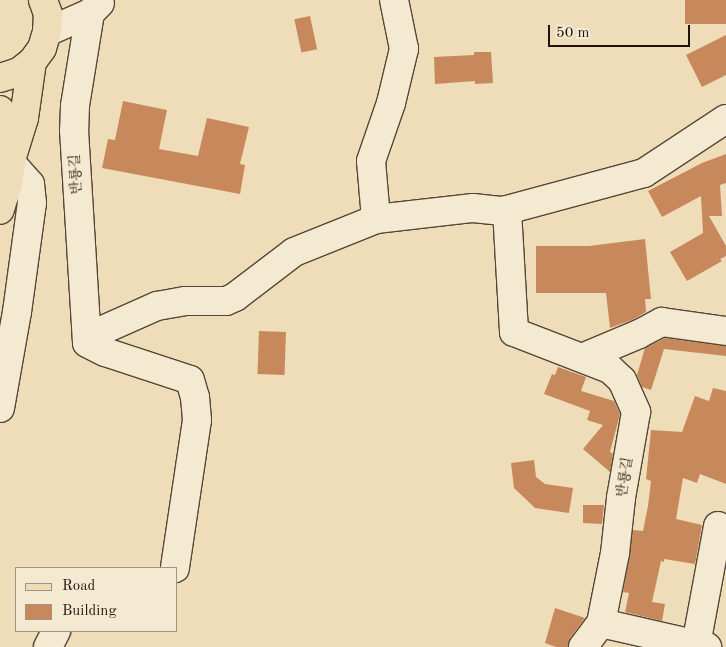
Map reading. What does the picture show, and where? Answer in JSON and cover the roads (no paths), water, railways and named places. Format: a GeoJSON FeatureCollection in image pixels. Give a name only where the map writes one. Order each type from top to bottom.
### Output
{"type":"FeatureCollection","features":[{"type":"Feature","properties":{"kind":"main road"},"geometry":{"type":"LineString","coordinates":[[0,78],[19,72],[32,62],[42,48],[48,32],[48,14],[43,0]]}},
{"type":"Feature","properties":{"kind":"main road"},"geometry":{"type":"LineString","coordinates":[[0,210],[24,118],[32,62]]}},
{"type":"Feature","properties":{"kind":"main road"},"geometry":{"type":"LineString","coordinates":[[0,110],[12,160]]}},
{"type":"Feature","properties":{"kind":"street"},"geometry":{"type":"LineString","coordinates":[[376,218],[371,161],[391,103],[404,48],[394,0]]}},
{"type":"Feature","properties":{"kind":"street"},"geometry":{"type":"LineString","coordinates":[[48,32],[96,6]]}},
{"type":"Feature","properties":{"kind":"street","name":"반룡길"},"geometry":{"type":"LineString","coordinates":[[87,337],[74,130],[75,106],[96,6]]}},
{"type":"Feature","properties":{"kind":"street"},"geometry":{"type":"LineString","coordinates":[[175,567],[197,420],[195,397],[190,380],[105,352],[88,343],[87,337],[157,306],[184,301],[226,301],[246,290],[294,252],[376,218],[473,208],[507,210],[644,173],[726,118]]}},
{"type":"Feature","properties":{"kind":"street"},"geometry":{"type":"LineString","coordinates":[[0,408],[17,312],[32,204],[30,184],[12,160]]}},
{"type":"Feature","properties":{"kind":"street","name":"반룡길"},"geometry":{"type":"LineString","coordinates":[[507,210],[514,332],[610,369],[622,380],[636,412],[621,498],[615,553],[601,622],[583,647]]}},
{"type":"Feature","properties":{"kind":"street"},"geometry":{"type":"LineString","coordinates":[[582,358],[662,322],[726,331]]}},
{"type":"Feature","properties":{"kind":"street"},"geometry":{"type":"LineString","coordinates":[[601,622],[702,646],[718,526]]}},
{"type":"Feature","properties":{"kind":"street"},"geometry":{"type":"LineString","coordinates":[[48,647],[56,632]]}}]}
